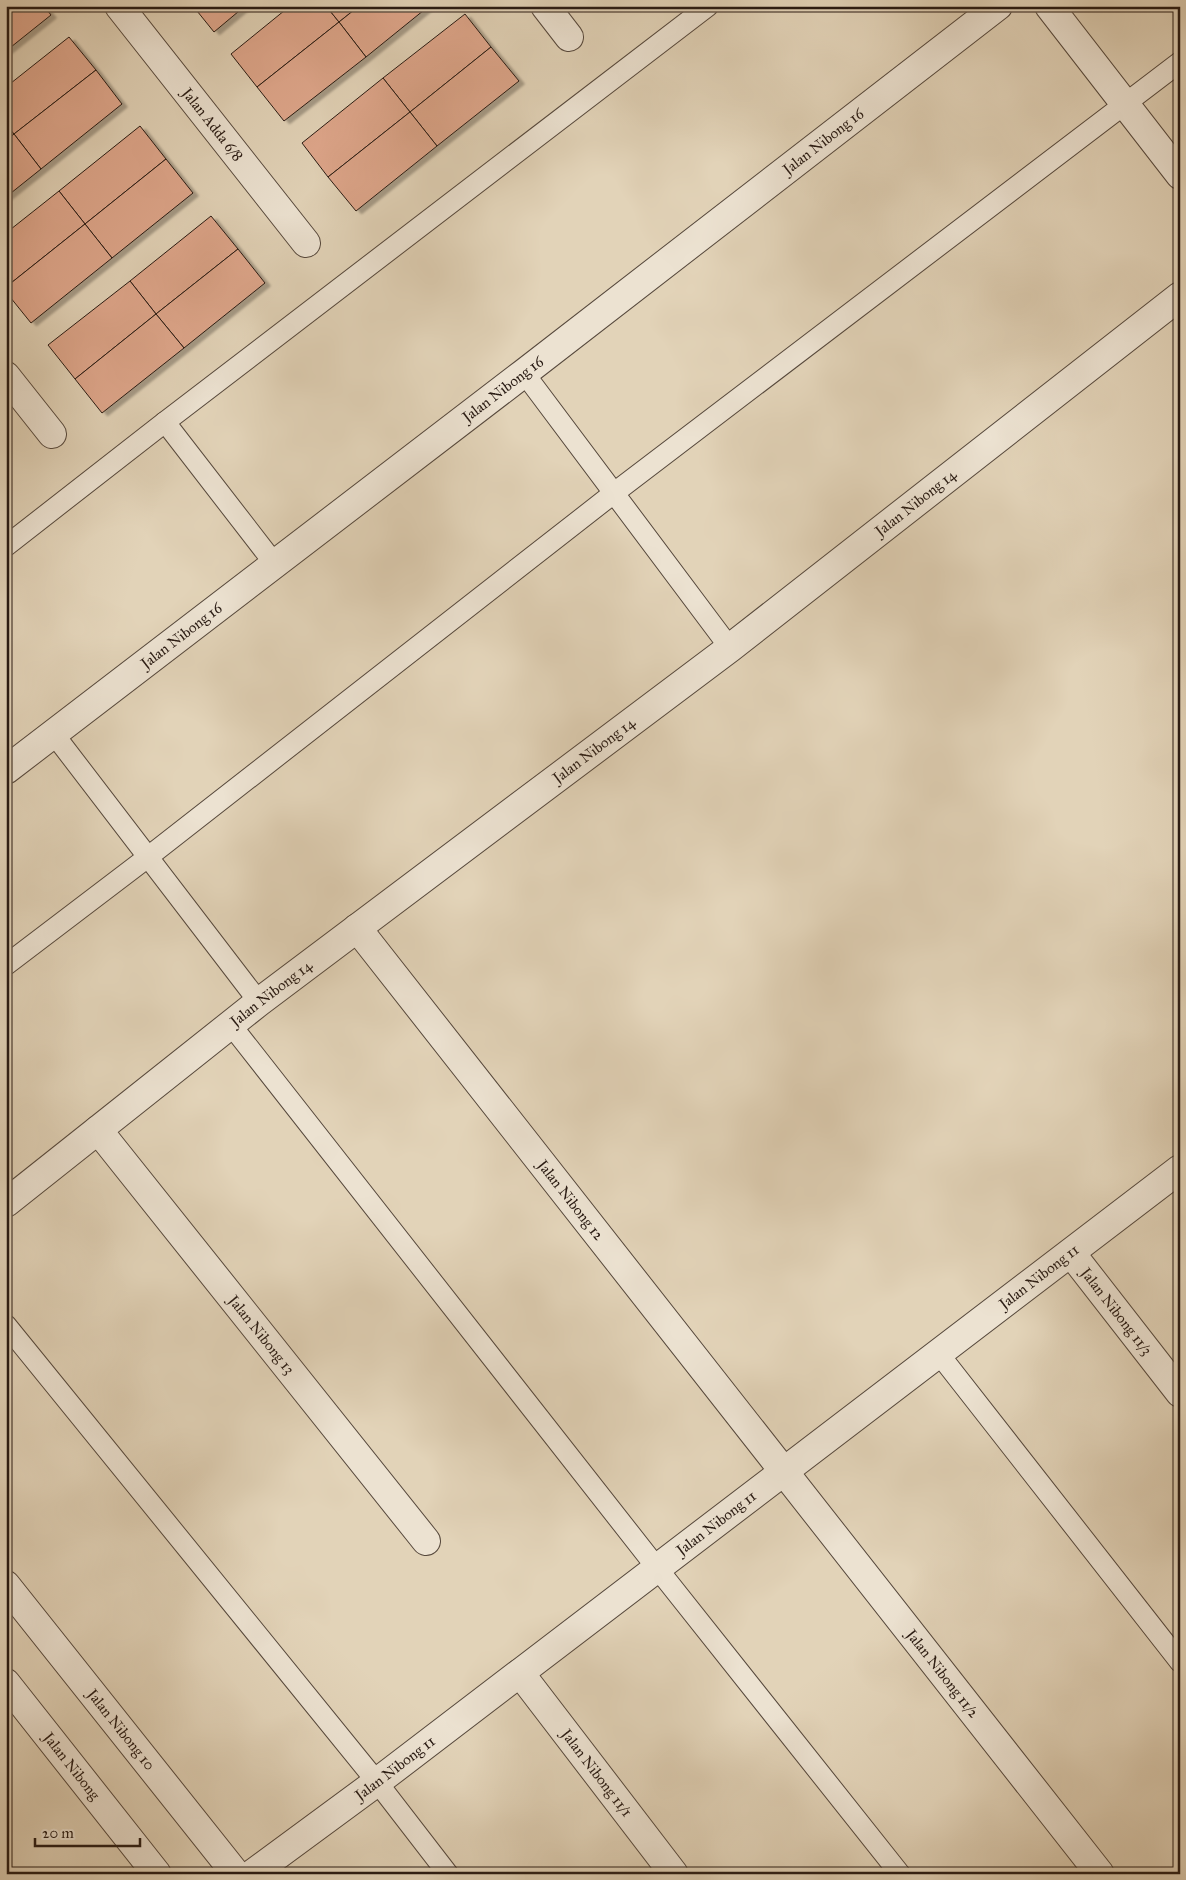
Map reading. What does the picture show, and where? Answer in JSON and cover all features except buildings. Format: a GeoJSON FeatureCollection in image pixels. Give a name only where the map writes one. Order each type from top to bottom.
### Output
{"type":"FeatureCollection","features":[{"type":"Feature","properties":{"kind":"street","name":"Jalan Adda 6/8"},"geometry":{"type":"LineString","coordinates":[[118,6],[306,243]]}},
{"type":"Feature","properties":{"kind":"street"},"geometry":{"type":"LineString","coordinates":[[545,6],[569,37]]}},
{"type":"Feature","properties":{"kind":"street","name":"Jalan Nibong 16"},"geometry":{"type":"LineString","coordinates":[[6,770],[524,373],[998,6]]}},
{"type":"Feature","properties":{"kind":"street"},"geometry":{"type":"LineString","coordinates":[[1049,6],[1180,175]]}},
{"type":"Feature","properties":{"kind":"street","name":"Jalan Nibong 14"},"geometry":{"type":"LineString","coordinates":[[6,1202],[259,1002],[730,648],[1180,296]]}},
{"type":"Feature","properties":{"kind":"street"},"geometry":{"type":"LineString","coordinates":[[6,376],[52,434]]}},
{"type":"Feature","properties":{"kind":"street","name":"Jalan Nibong 12"},"geometry":{"type":"LineString","coordinates":[[357,928],[785,1472]]}},
{"type":"Feature","properties":{"kind":"street","name":"Jalan Nibong 13"},"geometry":{"type":"LineString","coordinates":[[98,1130],[426,1541]]}},
{"type":"Feature","properties":{"kind":"street","name":"Jalan Nibong 11"},"geometry":{"type":"LineString","coordinates":[[252,1874],[377,1782],[1180,1169]]}},
{"type":"Feature","properties":{"kind":"street","name":"Jalan Nibong 11/3"},"geometry":{"type":"LineString","coordinates":[[1072,1252],[1180,1393]]}},
{"type":"Feature","properties":{"kind":"street","name":"Jalan Nibong 11/2"},"geometry":{"type":"LineString","coordinates":[[785,1472],[1100,1874]]}},
{"type":"Feature","properties":{"kind":"street","name":"Jalan Nibong 10"},"geometry":{"type":"LineString","coordinates":[[6,1585],[236,1874]]}},
{"type":"Feature","properties":{"kind":"street","name":"Jalan Nibong 11/1"},"geometry":{"type":"LineString","coordinates":[[520,1673],[674,1874]]}},
{"type":"Feature","properties":{"kind":"street","name":"Jalan Nibong"},"geometry":{"type":"LineString","coordinates":[[6,1683],[156,1874]]}},
{"type":"Feature","properties":{"kind":"lane"},"geometry":{"type":"LineString","coordinates":[[6,546],[708,6]]}},
{"type":"Feature","properties":{"kind":"lane"},"geometry":{"type":"LineString","coordinates":[[6,965],[148,857],[614,493],[1180,62]]}},
{"type":"Feature","properties":{"kind":"lane"},"geometry":{"type":"LineString","coordinates":[[524,373],[730,648]]}},
{"type":"Feature","properties":{"kind":"lane"},"geometry":{"type":"LineString","coordinates":[[165,422],[274,563]]}},
{"type":"Feature","properties":{"kind":"lane"},"geometry":{"type":"LineString","coordinates":[[54,733],[259,1002]]}},
{"type":"Feature","properties":{"kind":"lane"},"geometry":{"type":"LineString","coordinates":[[231,1025],[900,1874]]}},
{"type":"Feature","properties":{"kind":"lane"},"geometry":{"type":"LineString","coordinates":[[6,1325],[377,1782],[448,1874]]}},
{"type":"Feature","properties":{"kind":"lane"},"geometry":{"type":"LineString","coordinates":[[938,1354],[1180,1662]]}}]}
